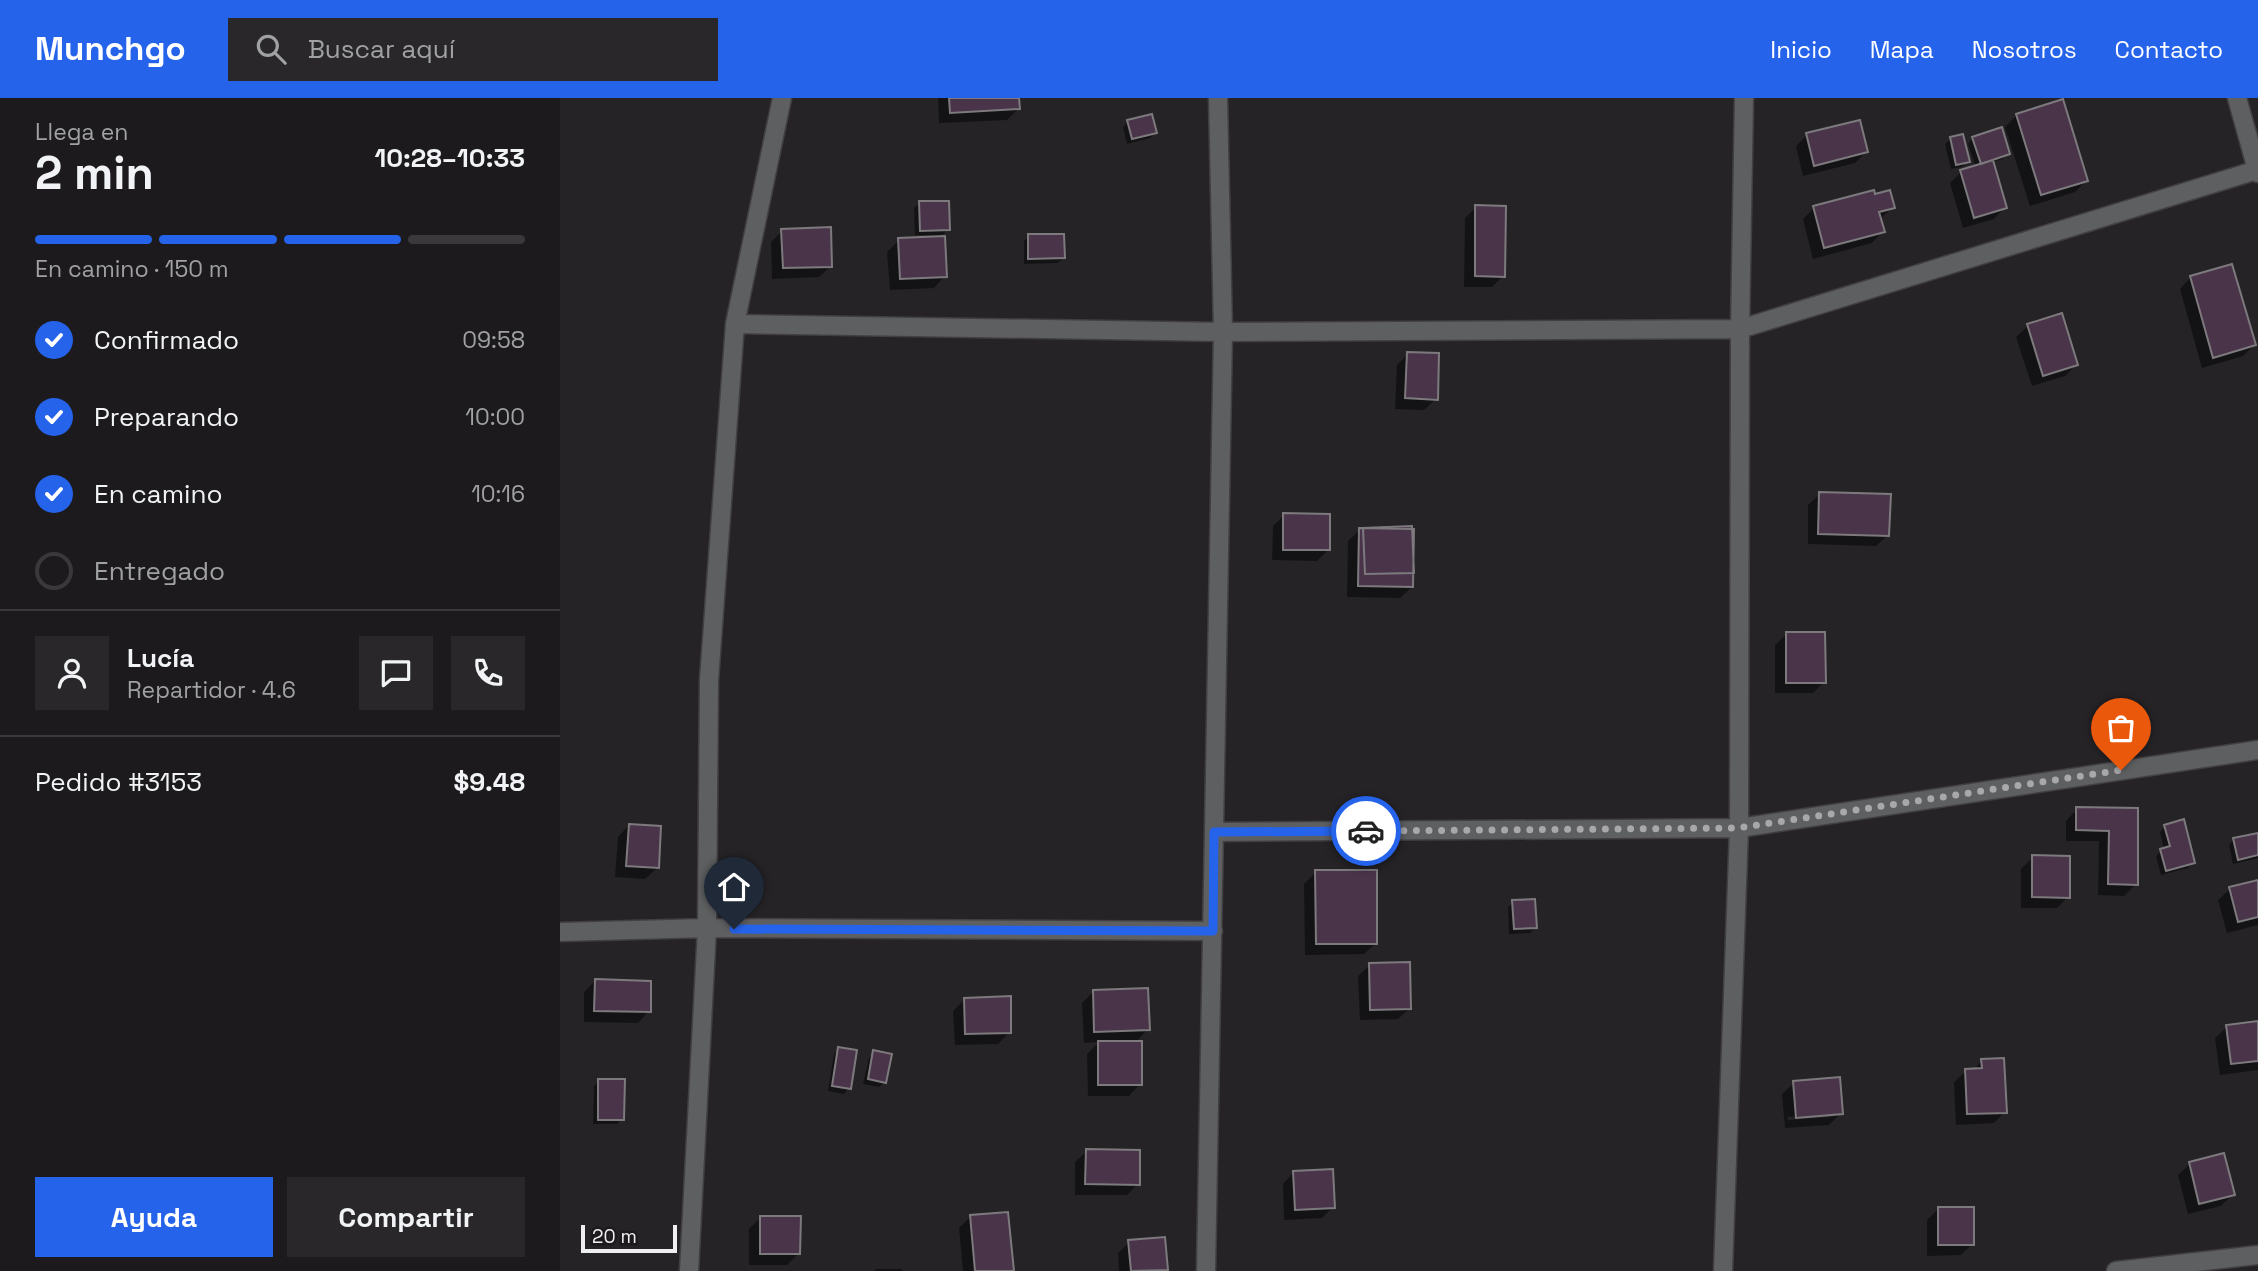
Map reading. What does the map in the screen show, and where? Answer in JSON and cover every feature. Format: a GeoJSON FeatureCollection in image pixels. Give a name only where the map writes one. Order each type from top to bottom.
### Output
{"type":"FeatureCollection","features":[{"type":"Feature","properties":{"kind":"street"},"geometry":{"type":"LineString","coordinates":[[690,1271],[707,929],[709,680],[735,324],[782,98]]}},
{"type":"Feature","properties":{"kind":"street"},"geometry":{"type":"LineString","coordinates":[[1206,1271],[1223,332],[1218,98]]}},
{"type":"Feature","properties":{"kind":"street"},"geometry":{"type":"LineString","coordinates":[[1723,1271],[1738,828],[1744,98]]}},
{"type":"Feature","properties":{"kind":"street"},"geometry":{"type":"LineString","coordinates":[[735,324],[1223,332],[1740,330],[2258,172],[2237,98]]}},
{"type":"Feature","properties":{"kind":"street"},"geometry":{"type":"LineString","coordinates":[[1214,832],[1738,828],[2258,750]]}},
{"type":"Feature","properties":{"kind":"street"},"geometry":{"type":"LineString","coordinates":[[560,932],[707,929],[1213,931]]}},
{"type":"Feature","properties":{"kind":"street"},"geometry":{"type":"LineString","coordinates":[[2116,1271],[2258,1255]]}},
{"type":"Feature","properties":{"kind":"building"},"geometry":{"type":"Polygon","coordinates":[[[949,98],[1019,98],[1020,109],[950,113],[949,98]]]}},
{"type":"Feature","properties":{"kind":"building"},"geometry":{"type":"Polygon","coordinates":[[[2063,99],[2088,181],[2041,195],[2016,114],[2063,99]]]}},
{"type":"Feature","properties":{"kind":"building"},"geometry":{"type":"Polygon","coordinates":[[[1152,114],[1157,133],[1132,139],[1127,120],[1152,114]]]}},
{"type":"Feature","properties":{"kind":"building"},"geometry":{"type":"Polygon","coordinates":[[[1860,120],[1868,152],[1814,166],[1806,133],[1860,120]]]}},
{"type":"Feature","properties":{"kind":"building"},"geometry":{"type":"Polygon","coordinates":[[[2002,127],[2010,154],[1981,164],[1972,137],[2002,127]]]}},
{"type":"Feature","properties":{"kind":"building"},"geometry":{"type":"Polygon","coordinates":[[[1963,134],[1970,162],[1956,165],[1950,137],[1963,134]]]}},
{"type":"Feature","properties":{"kind":"building"},"geometry":{"type":"Polygon","coordinates":[[[1993,160],[2007,208],[1974,218],[1960,170],[1993,160]]]}},
{"type":"Feature","properties":{"kind":"building"},"geometry":{"type":"Polygon","coordinates":[[[1874,190],[1875,194],[1890,190],[1895,208],[1879,212],[1885,232],[1824,248],[1813,206],[1874,190]]]}},
{"type":"Feature","properties":{"kind":"building"},"geometry":{"type":"Polygon","coordinates":[[[919,201],[949,201],[950,230],[920,231],[919,201]]]}},
{"type":"Feature","properties":{"kind":"building"},"geometry":{"type":"Polygon","coordinates":[[[1475,205],[1506,206],[1505,277],[1475,276],[1475,205]]]}},
{"type":"Feature","properties":{"kind":"building"},"geometry":{"type":"Polygon","coordinates":[[[831,227],[832,267],[783,268],[781,229],[831,227]]]}},
{"type":"Feature","properties":{"kind":"building"},"geometry":{"type":"Polygon","coordinates":[[[1028,234],[1064,234],[1065,258],[1028,259],[1028,234]]]}},
{"type":"Feature","properties":{"kind":"building"},"geometry":{"type":"Polygon","coordinates":[[[945,236],[947,277],[900,279],[898,238],[945,236]]]}},
{"type":"Feature","properties":{"kind":"building"},"geometry":{"type":"Polygon","coordinates":[[[2232,264],[2256,345],[2213,358],[2190,276],[2232,264]]]}},
{"type":"Feature","properties":{"kind":"building"},"geometry":{"type":"Polygon","coordinates":[[[2062,313],[2078,365],[2043,376],[2027,324],[2062,313]]]}},
{"type":"Feature","properties":{"kind":"building"},"geometry":{"type":"Polygon","coordinates":[[[1407,352],[1439,353],[1438,400],[1405,398],[1407,352]]]}},
{"type":"Feature","properties":{"kind":"building"},"geometry":{"type":"Polygon","coordinates":[[[1819,492],[1891,494],[1889,536],[1818,534],[1819,492]]]}},
{"type":"Feature","properties":{"kind":"building"},"geometry":{"type":"Polygon","coordinates":[[[1283,513],[1330,514],[1330,550],[1283,550],[1283,513]]]}},
{"type":"Feature","properties":{"kind":"building"},"geometry":{"type":"Polygon","coordinates":[[[1412,526],[1414,573],[1365,574],[1363,528],[1412,526]]]}},
{"type":"Feature","properties":{"kind":"building"},"geometry":{"type":"Polygon","coordinates":[[[1359,528],[1414,529],[1413,587],[1358,586],[1359,528]]]}},
{"type":"Feature","properties":{"kind":"building"},"geometry":{"type":"Polygon","coordinates":[[[1786,632],[1825,632],[1826,683],[1786,683],[1786,632]]]}},
{"type":"Feature","properties":{"kind":"building"},"geometry":{"type":"Polygon","coordinates":[[[2076,807],[2138,808],[2138,885],[2108,884],[2109,831],[2076,830],[2076,807]]]}},
{"type":"Feature","properties":{"kind":"building"},"geometry":{"type":"Polygon","coordinates":[[[2184,819],[2195,863],[2166,871],[2160,849],[2170,846],[2164,825],[2184,819]]]}},
{"type":"Feature","properties":{"kind":"building"},"geometry":{"type":"Polygon","coordinates":[[[629,824],[661,826],[659,868],[626,866],[629,824]]]}},
{"type":"Feature","properties":{"kind":"building"},"geometry":{"type":"Polygon","coordinates":[[[2258,833],[2258,855],[2238,860],[2233,838],[2258,833]]]}},
{"type":"Feature","properties":{"kind":"building"},"geometry":{"type":"Polygon","coordinates":[[[2032,855],[2070,856],[2070,898],[2032,897],[2032,855]]]}},
{"type":"Feature","properties":{"kind":"building"},"geometry":{"type":"Polygon","coordinates":[[[1315,870],[1377,870],[1377,944],[1316,944],[1315,870]]]}},
{"type":"Feature","properties":{"kind":"building"},"geometry":{"type":"Polygon","coordinates":[[[2258,880],[2258,917],[2238,922],[2229,887],[2258,880]]]}},
{"type":"Feature","properties":{"kind":"building"},"geometry":{"type":"Polygon","coordinates":[[[1535,899],[1537,928],[1514,929],[1512,900],[1535,899]]]}},
{"type":"Feature","properties":{"kind":"building"},"geometry":{"type":"Polygon","coordinates":[[[1410,962],[1411,1009],[1370,1010],[1369,963],[1410,962]]]}},
{"type":"Feature","properties":{"kind":"building"},"geometry":{"type":"Polygon","coordinates":[[[595,979],[651,981],[651,1012],[594,1011],[595,979]]]}},
{"type":"Feature","properties":{"kind":"building"},"geometry":{"type":"Polygon","coordinates":[[[1148,988],[1150,1030],[1094,1032],[1093,990],[1148,988]]]}},
{"type":"Feature","properties":{"kind":"building"},"geometry":{"type":"Polygon","coordinates":[[[1011,996],[1011,1033],[965,1034],[964,998],[1011,996]]]}},
{"type":"Feature","properties":{"kind":"building"},"geometry":{"type":"Polygon","coordinates":[[[2258,1021],[2258,1061],[2231,1064],[2226,1025],[2258,1021]]]}},
{"type":"Feature","properties":{"kind":"building"},"geometry":{"type":"Polygon","coordinates":[[[1098,1041],[1142,1041],[1142,1085],[1098,1085],[1098,1041]]]}},
{"type":"Feature","properties":{"kind":"building"},"geometry":{"type":"Polygon","coordinates":[[[838,1047],[857,1050],[851,1089],[832,1086],[838,1047]]]}},
{"type":"Feature","properties":{"kind":"building"},"geometry":{"type":"Polygon","coordinates":[[[873,1050],[892,1054],[886,1083],[868,1079],[873,1050]]]}},
{"type":"Feature","properties":{"kind":"building"},"geometry":{"type":"Polygon","coordinates":[[[2004,1058],[2007,1113],[1967,1114],[1965,1069],[1982,1068],[1981,1059],[2004,1058]]]}},
{"type":"Feature","properties":{"kind":"building"},"geometry":{"type":"Polygon","coordinates":[[[1840,1077],[1843,1114],[1796,1118],[1793,1081],[1840,1077]]]}},
{"type":"Feature","properties":{"kind":"building"},"geometry":{"type":"Polygon","coordinates":[[[598,1079],[625,1079],[624,1120],[598,1120],[598,1079]]]}},
{"type":"Feature","properties":{"kind":"building"},"geometry":{"type":"Polygon","coordinates":[[[1086,1149],[1140,1150],[1140,1185],[1085,1184],[1086,1149]]]}},
{"type":"Feature","properties":{"kind":"building"},"geometry":{"type":"Polygon","coordinates":[[[2224,1153],[2235,1195],[2199,1204],[2189,1162],[2224,1153]]]}},
{"type":"Feature","properties":{"kind":"building"},"geometry":{"type":"Polygon","coordinates":[[[1333,1169],[1335,1208],[1295,1210],[1293,1171],[1333,1169]]]}},
{"type":"Feature","properties":{"kind":"building"},"geometry":{"type":"Polygon","coordinates":[[[1938,1207],[1974,1207],[1974,1245],[1938,1245],[1938,1207]]]}},
{"type":"Feature","properties":{"kind":"building"},"geometry":{"type":"Polygon","coordinates":[[[1008,1212],[1014,1271],[975,1271],[970,1215],[1008,1212]]]}},
{"type":"Feature","properties":{"kind":"building"},"geometry":{"type":"Polygon","coordinates":[[[760,1216],[801,1216],[800,1254],[760,1254],[760,1216]]]}},
{"type":"Feature","properties":{"kind":"building"},"geometry":{"type":"Polygon","coordinates":[[[1165,1237],[1168,1270],[1131,1271],[1128,1240],[1165,1237]]]}},
{"type":"Feature","properties":{"kind":"way so far"},"geometry":{"type":"LineString","coordinates":[[1366,831],[1738,828],[2121,770]]}},
{"type":"Feature","properties":{"kind":"route"},"geometry":{"type":"LineString","coordinates":[[734,929],[1213,931],[1214,832],[1366,831]]}}]}
